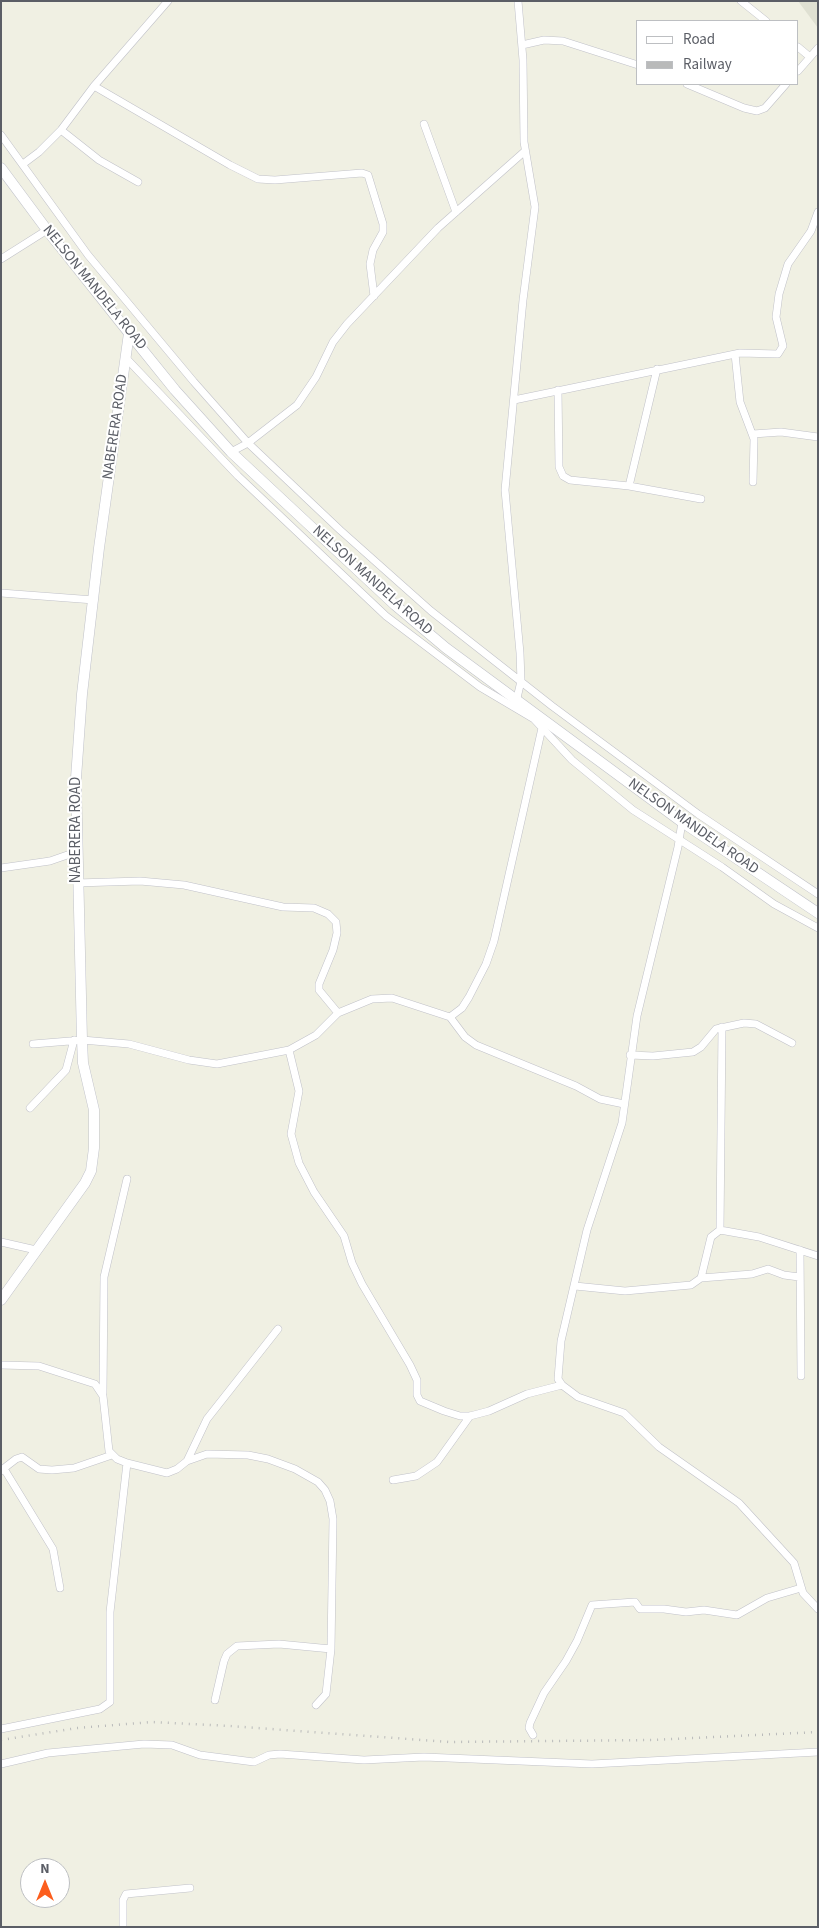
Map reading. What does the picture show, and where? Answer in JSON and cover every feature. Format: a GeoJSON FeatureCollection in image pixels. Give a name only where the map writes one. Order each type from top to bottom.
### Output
{"type":"FeatureCollection","features":[{"type":"Feature","properties":{"kind":"main road","name":"NELSON MANDELA ROAD"},"geometry":{"type":"LineString","coordinates":[[1,168],[47,230],[175,390],[231,452],[408,616],[682,822],[818,913]]}},
{"type":"Feature","properties":{"kind":"main road","name":"NABERERA ROAD"},"geometry":{"type":"LineString","coordinates":[[1,1300],[73,1201],[91,1171],[96,1136],[94,1110],[78,1040],[76,778],[82,694],[129,333]]}},
{"type":"Feature","properties":{"kind":"street"},"geometry":{"type":"LineString","coordinates":[[23,164],[40,152],[61,130],[94,86],[168,1]]}},
{"type":"Feature","properties":{"kind":"street"},"geometry":{"type":"LineString","coordinates":[[517,698],[521,681],[505,490],[523,300],[535,214],[534,190],[525,151],[522,45],[518,1]]}},
{"type":"Feature","properties":{"kind":"street"},"geometry":{"type":"LineString","coordinates":[[741,1],[765,20]]}},
{"type":"Feature","properties":{"kind":"street"},"geometry":{"type":"LineString","coordinates":[[522,45],[544,40],[563,42],[636,64]]}},
{"type":"Feature","properties":{"kind":"street"},"geometry":{"type":"LineString","coordinates":[[799,48],[810,57]]}},
{"type":"Feature","properties":{"kind":"street"},"geometry":{"type":"LineString","coordinates":[[799,70],[818,48]]}},
{"type":"Feature","properties":{"kind":"street"},"geometry":{"type":"LineString","coordinates":[[689,85],[744,108],[757,111],[765,108],[785,85]]}},
{"type":"Feature","properties":{"kind":"street"},"geometry":{"type":"LineString","coordinates":[[94,86],[230,165],[258,179],[275,180],[362,173],[368,175],[383,224],[382,232],[373,250],[370,264],[374,296]]}},
{"type":"Feature","properties":{"kind":"street"},"geometry":{"type":"LineString","coordinates":[[424,124],[456,212]]}},
{"type":"Feature","properties":{"kind":"street"},"geometry":{"type":"LineString","coordinates":[[61,130],[99,160],[138,182]]}},
{"type":"Feature","properties":{"kind":"street"},"geometry":{"type":"LineString","coordinates":[[1,135],[88,255],[188,376],[248,443],[403,587],[521,681],[687,806],[818,894]]}},
{"type":"Feature","properties":{"kind":"street"},"geometry":{"type":"LineString","coordinates":[[231,452],[248,443],[297,405],[316,377],[333,342],[374,296],[456,212],[525,151]]}},
{"type":"Feature","properties":{"kind":"street"},"geometry":{"type":"LineString","coordinates":[[514,400],[735,354],[756,352],[774,355],[782,350],[783,340],[776,317],[779,294],[788,264],[811,231],[818,212]]}},
{"type":"Feature","properties":{"kind":"street"},"geometry":{"type":"LineString","coordinates":[[1,258],[47,230]]}},
{"type":"Feature","properties":{"kind":"street"},"geometry":{"type":"LineString","coordinates":[[735,354],[740,402],[753,434],[753,482]]}},
{"type":"Feature","properties":{"kind":"street"},"geometry":{"type":"LineString","coordinates":[[125,357],[238,476],[386,616],[480,687],[528,716],[572,760],[613,794],[679,840],[722,866],[780,908],[818,928]]}},
{"type":"Feature","properties":{"kind":"street"},"geometry":{"type":"LineString","coordinates":[[629,486],[657,370]]}},
{"type":"Feature","properties":{"kind":"street"},"geometry":{"type":"LineString","coordinates":[[558,390],[561,474],[570,480],[629,486],[701,499]]}},
{"type":"Feature","properties":{"kind":"street"},"geometry":{"type":"LineString","coordinates":[[753,434],[781,432],[818,437]]}},
{"type":"Feature","properties":{"kind":"street"},"geometry":{"type":"LineString","coordinates":[[1,593],[94,600]]}},
{"type":"Feature","properties":{"kind":"street"},"geometry":{"type":"LineString","coordinates":[[450,1017],[462,1008],[469,997],[486,964],[494,941],[542,728]]}},
{"type":"Feature","properties":{"kind":"street"},"geometry":{"type":"LineString","coordinates":[[682,822],[646,974],[630,1055],[618,1141],[587,1230],[559,1358],[558,1379],[562,1385],[578,1397],[624,1412],[660,1447],[739,1503],[794,1563],[801,1588],[818,1609]]}},
{"type":"Feature","properties":{"kind":"street"},"geometry":{"type":"LineString","coordinates":[[1,868],[50,861],[76,852]]}},
{"type":"Feature","properties":{"kind":"street"},"geometry":{"type":"LineString","coordinates":[[77,883],[140,881],[184,885],[283,907],[314,908],[328,914],[336,922],[338,933],[319,990],[338,1013]]}},
{"type":"Feature","properties":{"kind":"street"},"geometry":{"type":"LineString","coordinates":[[33,1044],[78,1040],[129,1044],[190,1060],[217,1064],[290,1050],[316,1035],[338,1013],[356,1003],[381,997],[402,1000],[450,1017],[465,1037],[476,1045],[576,1086],[600,1099],[624,1104]]}},
{"type":"Feature","properties":{"kind":"street"},"geometry":{"type":"LineString","coordinates":[[630,1055],[660,1056],[693,1052],[701,1047],[711,1032],[722,1026],[753,1023],[792,1043]]}},
{"type":"Feature","properties":{"kind":"street"},"geometry":{"type":"LineString","coordinates":[[720,1230],[722,1026]]}},
{"type":"Feature","properties":{"kind":"street"},"geometry":{"type":"LineString","coordinates":[[30,1108],[66,1070],[78,1040]]}},
{"type":"Feature","properties":{"kind":"street"},"geometry":{"type":"LineString","coordinates":[[290,1050],[299,1091],[291,1137],[304,1176],[344,1236],[352,1263],[362,1284],[417,1380],[418,1398],[423,1404],[444,1411],[470,1416],[489,1411],[527,1394],[562,1385]]}},
{"type":"Feature","properties":{"kind":"street"},"geometry":{"type":"LineString","coordinates":[[128,1179],[104,1278],[103,1396],[107,1440],[112,1455],[127,1463],[167,1473],[178,1469],[187,1461],[207,1419],[278,1329]]}},
{"type":"Feature","properties":{"kind":"street"},"geometry":{"type":"LineString","coordinates":[[701,1278],[711,1237],[720,1230],[742,1233],[818,1256]]}},
{"type":"Feature","properties":{"kind":"street"},"geometry":{"type":"LineString","coordinates":[[1,1242],[36,1250]]}},
{"type":"Feature","properties":{"kind":"street"},"geometry":{"type":"LineString","coordinates":[[800,1250],[801,1376]]}},
{"type":"Feature","properties":{"kind":"street"},"geometry":{"type":"LineString","coordinates":[[575,1286],[625,1291],[659,1290],[691,1285],[701,1278],[752,1274],[768,1269],[784,1275],[799,1277]]}},
{"type":"Feature","properties":{"kind":"street"},"geometry":{"type":"LineString","coordinates":[[1,1366],[35,1365],[48,1368],[90,1381],[98,1387],[103,1396]]}},
{"type":"Feature","properties":{"kind":"street"},"geometry":{"type":"LineString","coordinates":[[393,1480],[416,1476],[437,1462],[470,1416]]}},
{"type":"Feature","properties":{"kind":"street"},"geometry":{"type":"LineString","coordinates":[[187,1461],[216,1453],[258,1456],[295,1469],[318,1482],[325,1490],[330,1501],[333,1519],[331,1649],[326,1694],[316,1705]]}},
{"type":"Feature","properties":{"kind":"street"},"geometry":{"type":"LineString","coordinates":[[60,1588],[52,1549],[2,1469],[22,1457],[39,1469],[52,1470],[74,1468],[112,1455]]}},
{"type":"Feature","properties":{"kind":"street"},"geometry":{"type":"LineString","coordinates":[[1,1729],[100,1709],[110,1702],[110,1612],[127,1463]]}},
{"type":"Feature","properties":{"kind":"street"},"geometry":{"type":"LineString","coordinates":[[533,1735],[529,1728],[530,1723],[544,1693],[577,1641],[592,1605],[635,1602],[640,1609],[664,1609],[686,1612],[704,1610],[737,1615],[767,1598],[801,1588]]}},
{"type":"Feature","properties":{"kind":"street"},"geometry":{"type":"LineString","coordinates":[[215,1700],[224,1661],[228,1654],[237,1646],[279,1644],[331,1649]]}},
{"type":"Feature","properties":{"kind":"street"},"geometry":{"type":"LineString","coordinates":[[1,1764],[48,1753],[152,1744],[172,1745],[202,1756],[254,1762],[269,1755],[280,1754],[364,1760],[424,1757],[592,1764],[818,1752]]}},
{"type":"Feature","properties":{"kind":"street"},"geometry":{"type":"LineString","coordinates":[[123,1927],[123,1900],[126,1894],[190,1888]]}},
{"type":"Feature","properties":{"kind":"shaded area"},"geometry":{"type":"Polygon","coordinates":[[[798,1],[818,1],[818,28],[798,1]]]}},
{"type":"Feature","properties":{"kind":"railway"},"geometry":{"type":"LineString","coordinates":[[1,1740],[77,1728],[152,1722],[449,1742],[652,1740],[818,1732]]}}]}
